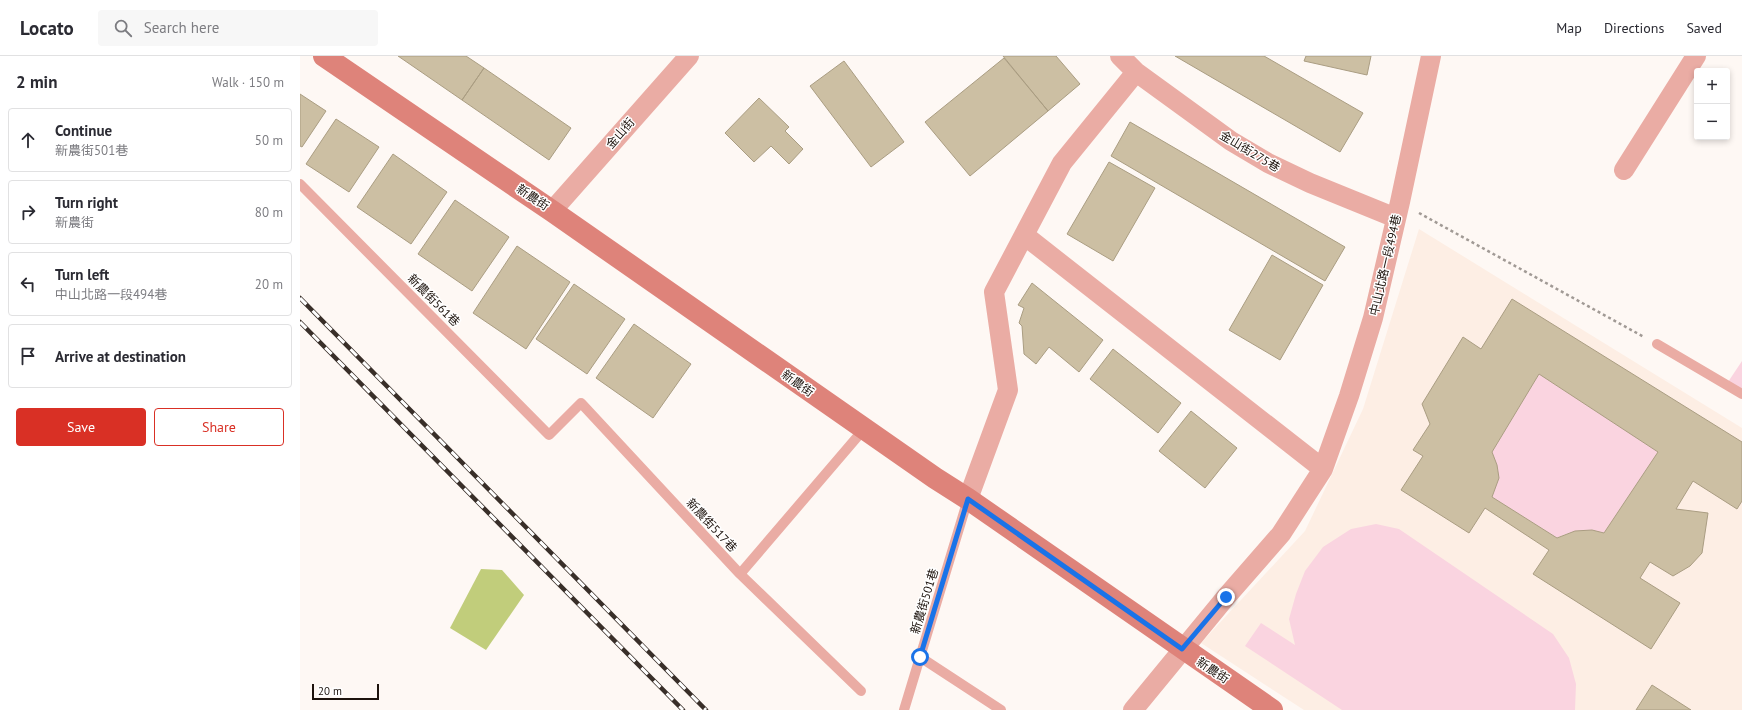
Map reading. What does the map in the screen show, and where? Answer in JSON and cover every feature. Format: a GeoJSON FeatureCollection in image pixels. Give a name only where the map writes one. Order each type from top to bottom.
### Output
{"type":"FeatureCollection","features":[{"type":"Feature","properties":{"kind":"street","name":"新農街"},"geometry":{"type":"LineString","coordinates":[[324,56],[552,211],[864,429],[968,499],[1182,649],[1272,710]]}},
{"type":"Feature","properties":{"kind":"street","name":"金山街"},"geometry":{"type":"LineString","coordinates":[[552,211],[689,56]]}},
{"type":"Feature","properties":{"kind":"street","name":"金山街275巷"},"geometry":{"type":"LineString","coordinates":[[1120,56],[1136,72],[1231,141],[1268,163],[1310,183],[1398,210]]}},
{"type":"Feature","properties":{"kind":"street","name":"中山北路一段494巷"},"geometry":{"type":"LineString","coordinates":[[1133,710],[1182,649],[1280,534],[1323,469],[1349,396],[1373,318],[1431,56]]}},
{"type":"Feature","properties":{"kind":"street"},"geometry":{"type":"LineString","coordinates":[[1624,170],[1696,56]]}},
{"type":"Feature","properties":{"kind":"street"},"geometry":{"type":"LineString","coordinates":[[968,499],[1008,390],[994,292],[1062,164],[1136,72]]}},
{"type":"Feature","properties":{"kind":"street"},"geometry":{"type":"LineString","coordinates":[[1024,235],[1323,469]]}},
{"type":"Feature","properties":{"kind":"lane","name":"新農街561巷"},"geometry":{"type":"LineString","coordinates":[[300,184],[549,435]]}},
{"type":"Feature","properties":{"kind":"lane"},"geometry":{"type":"LineString","coordinates":[[1657,344],[1742,394]]}},
{"type":"Feature","properties":{"kind":"lane","name":"新農街517巷"},"geometry":{"type":"LineString","coordinates":[[549,435],[581,403],[740,574],[861,692]]}},
{"type":"Feature","properties":{"kind":"lane"},"geometry":{"type":"LineString","coordinates":[[740,574],[864,429]]}},
{"type":"Feature","properties":{"kind":"lane","name":"新農街501巷"},"geometry":{"type":"LineString","coordinates":[[904,710],[968,499]]}},
{"type":"Feature","properties":{"kind":"lane"},"geometry":{"type":"LineString","coordinates":[[920,657],[1001,710]]}},
{"type":"Feature","properties":{"kind":"path"},"geometry":{"type":"LineString","coordinates":[[1398,210],[1657,344]]}},
{"type":"Feature","properties":{"kind":"shaded area"},"geometry":{"type":"Polygon","coordinates":[[[1419,229],[1742,428],[1742,710],[1304,710],[1201,643],[1305,531],[1363,409],[1419,229]]]}},
{"type":"Feature","properties":{"kind":"shaded area"},"geometry":{"type":"Polygon","coordinates":[[[1742,361],[1742,394],[1726,385],[1742,361]]]}},
{"type":"Feature","properties":{"kind":"shaded area"},"geometry":{"type":"Polygon","coordinates":[[[1539,374],[1658,452],[1604,533],[1580,531],[1568,533],[1557,538],[1492,497],[1498,474],[1492,452],[1539,374]]]}},
{"type":"Feature","properties":{"kind":"shaded area"},"geometry":{"type":"Polygon","coordinates":[[[1376,524],[1399,529],[1553,634],[1569,658],[1576,684],[1575,710],[1342,710],[1245,646],[1261,623],[1295,645],[1289,619],[1296,594],[1305,571],[1323,547],[1351,529],[1376,524]]]}},
{"type":"Feature","properties":{"kind":"shaded area"},"geometry":{"type":"Polygon","coordinates":[[[481,569],[502,570],[524,595],[486,650],[450,628],[481,569]]]}},
{"type":"Feature","properties":{"kind":"building"},"geometry":{"type":"Polygon","coordinates":[[[398,56],[466,56],[484,68],[462,100],[398,56]]]}},
{"type":"Feature","properties":{"kind":"building"},"geometry":{"type":"Polygon","coordinates":[[[1003,56],[1056,56],[1080,84],[1048,111],[1003,56]]]}},
{"type":"Feature","properties":{"kind":"building"},"geometry":{"type":"Polygon","coordinates":[[[1175,56],[1264,56],[1363,113],[1340,152],[1175,56]]]}},
{"type":"Feature","properties":{"kind":"building"},"geometry":{"type":"Polygon","coordinates":[[[1306,56],[1371,56],[1367,75],[1304,61],[1306,56]]]}},
{"type":"Feature","properties":{"kind":"building"},"geometry":{"type":"Polygon","coordinates":[[[1004,58],[1048,111],[970,176],[925,122],[1004,58]]]}},
{"type":"Feature","properties":{"kind":"building"},"geometry":{"type":"Polygon","coordinates":[[[844,61],[904,142],[871,167],[810,86],[844,61]]]}},
{"type":"Feature","properties":{"kind":"building"},"geometry":{"type":"Polygon","coordinates":[[[484,68],[571,128],[549,160],[462,100],[484,68]]]}},
{"type":"Feature","properties":{"kind":"building"},"geometry":{"type":"Polygon","coordinates":[[[300,94],[326,111],[302,147],[300,146],[300,94]]]}},
{"type":"Feature","properties":{"kind":"building"},"geometry":{"type":"Polygon","coordinates":[[[759,98],[789,127],[785,131],[803,149],[789,164],[771,146],[754,162],[725,133],[759,98]]]}},
{"type":"Feature","properties":{"kind":"building"},"geometry":{"type":"Polygon","coordinates":[[[336,119],[379,147],[349,192],[306,164],[336,119]]]}},
{"type":"Feature","properties":{"kind":"building"},"geometry":{"type":"Polygon","coordinates":[[[1130,122],[1345,247],[1325,281],[1111,156],[1130,122]]]}},
{"type":"Feature","properties":{"kind":"building"},"geometry":{"type":"Polygon","coordinates":[[[393,154],[447,192],[411,244],[357,207],[393,154]]]}},
{"type":"Feature","properties":{"kind":"building"},"geometry":{"type":"Polygon","coordinates":[[[1109,162],[1155,188],[1113,261],[1067,234],[1109,162]]]}},
{"type":"Feature","properties":{"kind":"building"},"geometry":{"type":"Polygon","coordinates":[[[455,200],[509,237],[472,291],[418,254],[455,200]]]}},
{"type":"Feature","properties":{"kind":"building"},"geometry":{"type":"Polygon","coordinates":[[[517,246],[570,282],[526,349],[473,313],[517,246]]]}},
{"type":"Feature","properties":{"kind":"building"},"geometry":{"type":"Polygon","coordinates":[[[1272,255],[1323,285],[1280,360],[1229,330],[1272,255]]]}},
{"type":"Feature","properties":{"kind":"building"},"geometry":{"type":"Polygon","coordinates":[[[1032,283],[1103,340],[1079,372],[1049,347],[1036,364],[1024,354],[1022,326],[1019,323],[1024,308],[1018,305],[1032,283]]]}},
{"type":"Feature","properties":{"kind":"building"},"geometry":{"type":"Polygon","coordinates":[[[574,284],[625,319],[587,374],[536,339],[574,284]]]}},
{"type":"Feature","properties":{"kind":"building"},"geometry":{"type":"Polygon","coordinates":[[[1512,299],[1742,442],[1742,501],[1737,509],[1693,481],[1676,509],[1708,513],[1702,553],[1690,566],[1673,576],[1650,562],[1640,578],[1680,603],[1651,649],[1533,574],[1549,550],[1485,508],[1469,533],[1401,490],[1423,456],[1413,450],[1430,424],[1422,404],[1463,337],[1481,349],[1512,299]],[[1539,374],[1492,452],[1497,465],[1499,478],[1492,497],[1557,538],[1575,531],[1592,530],[1604,533],[1658,452],[1539,374]]]}},
{"type":"Feature","properties":{"kind":"building"},"geometry":{"type":"Polygon","coordinates":[[[634,324],[691,364],[653,418],[596,378],[634,324]]]}},
{"type":"Feature","properties":{"kind":"building"},"geometry":{"type":"Polygon","coordinates":[[[1113,349],[1181,403],[1158,433],[1090,379],[1113,349]]]}},
{"type":"Feature","properties":{"kind":"building"},"geometry":{"type":"Polygon","coordinates":[[[1191,411],[1237,448],[1205,488],[1159,451],[1191,411]]]}},
{"type":"Feature","properties":{"kind":"building"},"geometry":{"type":"Polygon","coordinates":[[[1652,685],[1691,710],[1636,710],[1652,685]]]}},
{"type":"Feature","properties":{"kind":"railway"},"geometry":{"type":"LineString","coordinates":[[300,298],[706,710]]}},
{"type":"Feature","properties":{"kind":"railway"},"geometry":{"type":"LineString","coordinates":[[300,322],[683,710]]}},
{"type":"Feature","properties":{"kind":"route"},"geometry":{"type":"LineString","coordinates":[[920,657],[968,499],[1182,649],[1226,597]]}}]}
